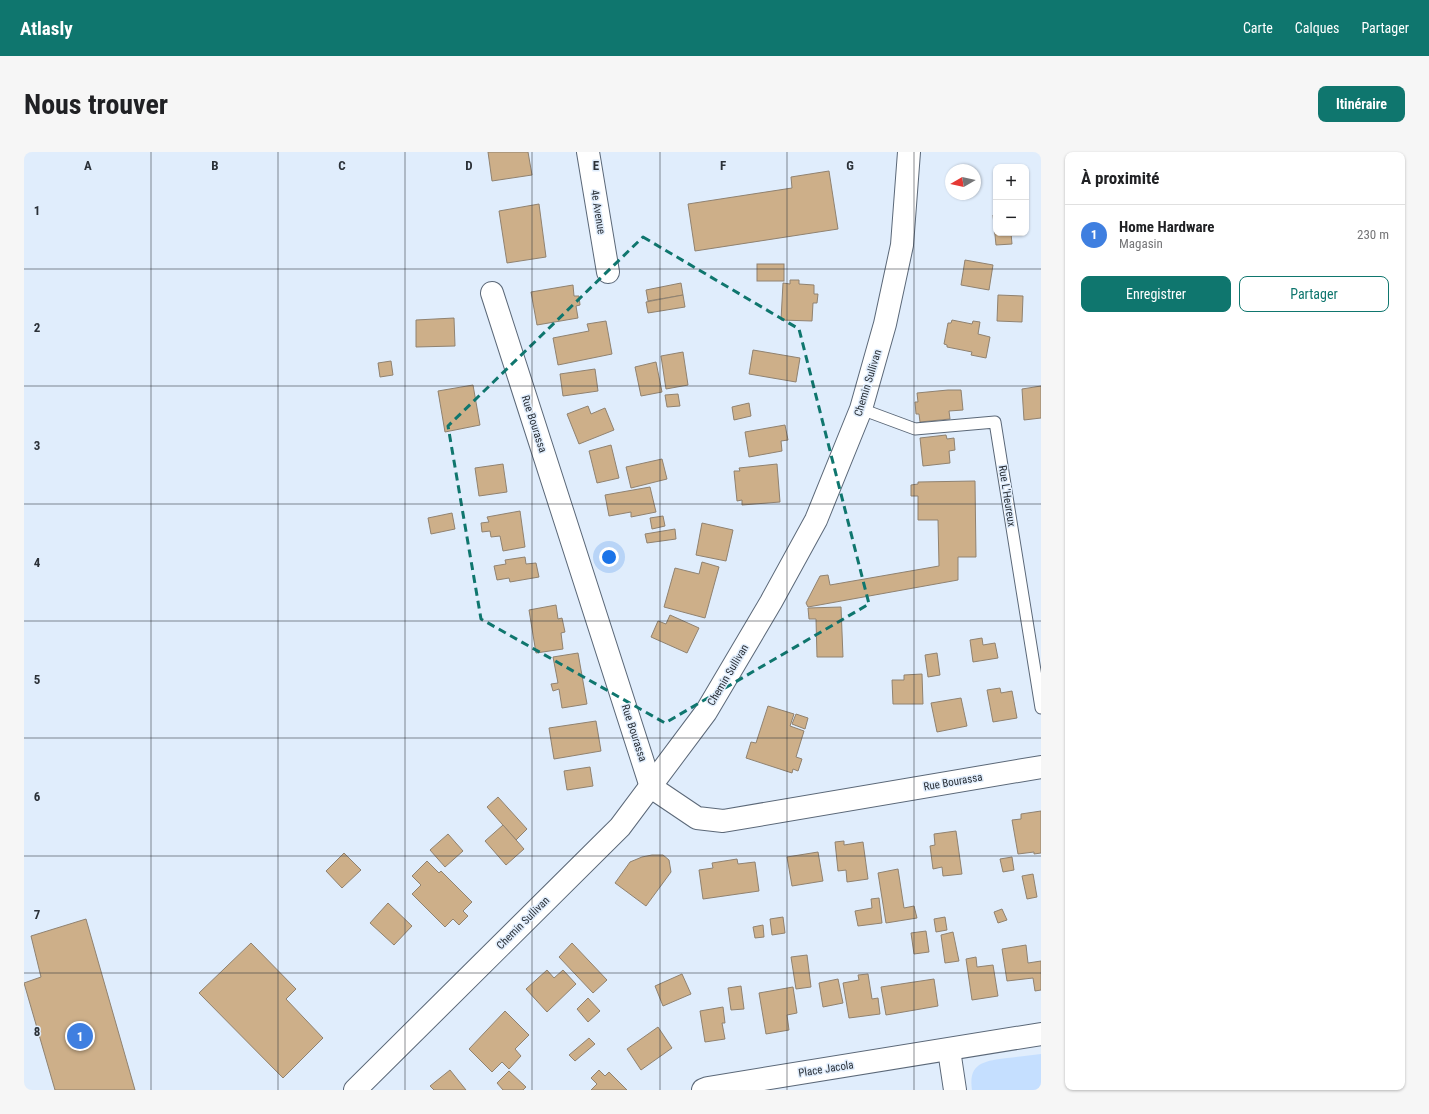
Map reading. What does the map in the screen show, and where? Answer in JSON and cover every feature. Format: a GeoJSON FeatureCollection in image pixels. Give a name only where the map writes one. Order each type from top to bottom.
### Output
{"type":"FeatureCollection","features":[{"type":"Feature","properties":{"kind":"street","name":"4e Avenue"},"geometry":{"type":"LineString","coordinates":[[588,152],[608,272]]}},
{"type":"Feature","properties":{"kind":"street","name":"Chemin Sullivan"},"geometry":{"type":"LineString","coordinates":[[355,1090],[620,827],[706,712],[771,602],[816,520],[861,409],[885,324],[902,245],[909,152]]}},
{"type":"Feature","properties":{"kind":"street","name":"Rue Bourassa"},"geometry":{"type":"LineString","coordinates":[[492,293],[651,787],[697,818],[723,822],[1041,767]]}},
{"type":"Feature","properties":{"kind":"street","name":"Place Jacola"},"geometry":{"type":"LineString","coordinates":[[703,1090],[1041,1034]]}},
{"type":"Feature","properties":{"kind":"street"},"geometry":{"type":"LineString","coordinates":[[949,1050],[955,1090]]}},
{"type":"Feature","properties":{"kind":"lane","name":"Rue L'Heureux"},"geometry":{"type":"LineString","coordinates":[[861,409],[915,429],[995,422],[1041,708]]}},
{"type":"Feature","properties":{"kind":"highlighted area"},"geometry":{"type":"Polygon","coordinates":[[[643,237],[799,329],[869,604],[665,723],[481,619],[448,426],[643,237]]]}},
{"type":"Feature","properties":{"kind":"shaded area"},"geometry":{"type":"Polygon","coordinates":[[[1041,1054],[1041,1090],[972,1090],[971,1081],[975,1069],[979,1065],[991,1060],[1041,1054]]]}},
{"type":"Feature","properties":{"kind":"building"},"geometry":{"type":"Polygon","coordinates":[[[488,152],[528,152],[532,175],[492,181],[488,152]]]}},
{"type":"Feature","properties":{"kind":"building"},"geometry":{"type":"Polygon","coordinates":[[[829,171],[838,229],[695,251],[688,204],[792,188],[791,177],[829,171]]]}},
{"type":"Feature","properties":{"kind":"building"},"geometry":{"type":"Polygon","coordinates":[[[539,204],[546,257],[507,263],[499,211],[539,204]]]}},
{"type":"Feature","properties":{"kind":"building"},"geometry":{"type":"Polygon","coordinates":[[[995,236],[1011,236],[1012,244],[996,245],[995,236]]]}},
{"type":"Feature","properties":{"kind":"building"},"geometry":{"type":"Polygon","coordinates":[[[965,260],[993,265],[989,290],[961,285],[965,260]]]}},
{"type":"Feature","properties":{"kind":"building"},"geometry":{"type":"Polygon","coordinates":[[[757,264],[784,264],[784,281],[757,281],[757,264]]]}},
{"type":"Feature","properties":{"kind":"building"},"geometry":{"type":"Polygon","coordinates":[[[790,280],[799,280],[799,284],[814,285],[814,294],[818,294],[817,303],[813,303],[812,321],[781,320],[783,283],[790,284],[790,280]]]}},
{"type":"Feature","properties":{"kind":"building"},"geometry":{"type":"Polygon","coordinates":[[[681,283],[683,295],[648,301],[646,290],[681,283]]]}},
{"type":"Feature","properties":{"kind":"building"},"geometry":{"type":"Polygon","coordinates":[[[573,285],[574,296],[579,296],[580,305],[576,306],[578,318],[537,325],[531,292],[573,285]]]}},
{"type":"Feature","properties":{"kind":"building"},"geometry":{"type":"Polygon","coordinates":[[[683,295],[685,307],[648,313],[646,302],[683,295]]]}},
{"type":"Feature","properties":{"kind":"building"},"geometry":{"type":"Polygon","coordinates":[[[998,295],[1023,296],[1022,322],[997,321],[998,295]]]}},
{"type":"Feature","properties":{"kind":"building"},"geometry":{"type":"Polygon","coordinates":[[[454,318],[455,346],[416,347],[416,320],[454,318]]]}},
{"type":"Feature","properties":{"kind":"building"},"geometry":{"type":"Polygon","coordinates":[[[952,320],[972,324],[973,321],[980,322],[978,334],[990,337],[986,358],[971,355],[972,352],[947,347],[947,345],[944,344],[948,323],[951,323],[952,320]]]}},
{"type":"Feature","properties":{"kind":"building"},"geometry":{"type":"Polygon","coordinates":[[[606,321],[612,354],[558,365],[553,338],[589,331],[587,324],[606,321]]]}},
{"type":"Feature","properties":{"kind":"building"},"geometry":{"type":"Polygon","coordinates":[[[753,350],[800,358],[796,382],[749,374],[753,350]]]}},
{"type":"Feature","properties":{"kind":"building"},"geometry":{"type":"Polygon","coordinates":[[[683,352],[688,385],[666,389],[661,356],[683,352]]]}},
{"type":"Feature","properties":{"kind":"building"},"geometry":{"type":"Polygon","coordinates":[[[391,361],[393,375],[380,377],[378,363],[391,361]]]}},
{"type":"Feature","properties":{"kind":"building"},"geometry":{"type":"Polygon","coordinates":[[[656,362],[662,392],[641,396],[635,367],[656,362]]]}},
{"type":"Feature","properties":{"kind":"building"},"geometry":{"type":"Polygon","coordinates":[[[595,369],[598,391],[563,396],[560,374],[595,369]]]}},
{"type":"Feature","properties":{"kind":"building"},"geometry":{"type":"Polygon","coordinates":[[[473,385],[480,425],[445,432],[438,391],[473,385]]]}},
{"type":"Feature","properties":{"kind":"building"},"geometry":{"type":"Polygon","coordinates":[[[1041,386],[1041,418],[1024,420],[1022,389],[1041,386]]]}},
{"type":"Feature","properties":{"kind":"building"},"geometry":{"type":"Polygon","coordinates":[[[961,390],[963,410],[949,411],[950,419],[920,422],[919,414],[916,414],[915,402],[918,402],[917,393],[961,390]]]}},
{"type":"Feature","properties":{"kind":"building"},"geometry":{"type":"Polygon","coordinates":[[[678,394],[680,406],[667,407],[665,395],[678,394]]]}},
{"type":"Feature","properties":{"kind":"building"},"geometry":{"type":"Polygon","coordinates":[[[749,403],[751,416],[734,420],[732,407],[749,403]]]}},
{"type":"Feature","properties":{"kind":"building"},"geometry":{"type":"Polygon","coordinates":[[[588,406],[591,414],[605,408],[614,430],[579,444],[567,414],[588,406]]]}},
{"type":"Feature","properties":{"kind":"building"},"geometry":{"type":"Polygon","coordinates":[[[785,425],[788,440],[781,441],[782,451],[749,457],[745,432],[785,425]]]}},
{"type":"Feature","properties":{"kind":"building"},"geometry":{"type":"Polygon","coordinates":[[[946,435],[947,439],[954,438],[955,450],[949,451],[950,463],[923,466],[920,438],[946,435]]]}},
{"type":"Feature","properties":{"kind":"building"},"geometry":{"type":"Polygon","coordinates":[[[611,445],[619,478],[597,483],[589,451],[611,445]]]}},
{"type":"Feature","properties":{"kind":"building"},"geometry":{"type":"Polygon","coordinates":[[[662,459],[667,479],[631,488],[626,467],[662,459]]]}},
{"type":"Feature","properties":{"kind":"building"},"geometry":{"type":"Polygon","coordinates":[[[503,464],[507,492],[479,496],[475,468],[503,464]]]}},
{"type":"Feature","properties":{"kind":"building"},"geometry":{"type":"Polygon","coordinates":[[[777,464],[780,502],[742,505],[742,500],[737,501],[734,471],[740,471],[739,468],[777,464]]]}},
{"type":"Feature","properties":{"kind":"building"},"geometry":{"type":"Polygon","coordinates":[[[975,481],[976,557],[958,557],[958,580],[808,607],[806,603],[820,576],[828,575],[830,585],[939,566],[938,520],[918,520],[918,496],[911,496],[911,485],[918,484],[918,482],[975,481]]]}},
{"type":"Feature","properties":{"kind":"building"},"geometry":{"type":"Polygon","coordinates":[[[650,487],[656,512],[631,517],[631,512],[609,516],[605,495],[650,487]]]}},
{"type":"Feature","properties":{"kind":"building"},"geometry":{"type":"Polygon","coordinates":[[[520,511],[525,547],[503,551],[500,536],[491,537],[490,531],[482,532],[481,523],[489,522],[487,517],[520,511]]]}},
{"type":"Feature","properties":{"kind":"building"},"geometry":{"type":"Polygon","coordinates":[[[452,513],[455,529],[431,534],[428,518],[452,513]]]}},
{"type":"Feature","properties":{"kind":"building"},"geometry":{"type":"Polygon","coordinates":[[[663,516],[665,526],[652,529],[650,518],[663,516]]]}},
{"type":"Feature","properties":{"kind":"building"},"geometry":{"type":"Polygon","coordinates":[[[702,523],[733,530],[726,561],[696,555],[702,523]]]}},
{"type":"Feature","properties":{"kind":"building"},"geometry":{"type":"Polygon","coordinates":[[[675,529],[676,539],[647,543],[645,534],[675,529]]]}},
{"type":"Feature","properties":{"kind":"building"},"geometry":{"type":"Polygon","coordinates":[[[525,557],[526,564],[536,563],[539,577],[510,582],[509,578],[497,580],[494,566],[506,564],[505,560],[525,557]]]}},
{"type":"Feature","properties":{"kind":"building"},"geometry":{"type":"Polygon","coordinates":[[[702,562],[719,567],[705,618],[664,607],[675,568],[699,574],[702,562]]]}},
{"type":"Feature","properties":{"kind":"building"},"geometry":{"type":"Polygon","coordinates":[[[556,605],[558,619],[562,618],[565,632],[561,633],[563,649],[536,653],[529,610],[556,605]]]}},
{"type":"Feature","properties":{"kind":"building"},"geometry":{"type":"Polygon","coordinates":[[[841,607],[843,657],[817,657],[816,619],[809,619],[808,608],[841,607]]]}},
{"type":"Feature","properties":{"kind":"building"},"geometry":{"type":"Polygon","coordinates":[[[670,615],[699,628],[687,653],[651,637],[658,621],[666,624],[670,615]]]}},
{"type":"Feature","properties":{"kind":"building"},"geometry":{"type":"Polygon","coordinates":[[[982,638],[983,645],[995,643],[998,658],[973,662],[970,640],[982,638]]]}},
{"type":"Feature","properties":{"kind":"building"},"geometry":{"type":"Polygon","coordinates":[[[578,653],[587,704],[562,708],[559,689],[553,691],[551,684],[558,683],[553,657],[578,653]]]}},
{"type":"Feature","properties":{"kind":"building"},"geometry":{"type":"Polygon","coordinates":[[[937,653],[940,675],[928,677],[925,655],[937,653]]]}},
{"type":"Feature","properties":{"kind":"building"},"geometry":{"type":"Polygon","coordinates":[[[922,674],[923,704],[893,704],[892,680],[904,680],[904,675],[922,674]]]}},
{"type":"Feature","properties":{"kind":"building"},"geometry":{"type":"Polygon","coordinates":[[[1000,688],[1001,693],[1012,691],[1017,718],[993,722],[987,690],[1000,688]]]}},
{"type":"Feature","properties":{"kind":"building"},"geometry":{"type":"Polygon","coordinates":[[[961,698],[967,726],[937,732],[931,703],[961,698]]]}},
{"type":"Feature","properties":{"kind":"building"},"geometry":{"type":"Polygon","coordinates":[[[768,706],[794,714],[790,726],[804,731],[796,757],[802,759],[798,771],[793,769],[792,773],[746,758],[751,742],[756,743],[768,706]]]}},
{"type":"Feature","properties":{"kind":"building"},"geometry":{"type":"Polygon","coordinates":[[[796,714],[808,718],[805,729],[792,724],[796,714]]]}},
{"type":"Feature","properties":{"kind":"building"},"geometry":{"type":"Polygon","coordinates":[[[596,721],[601,751],[554,759],[549,728],[596,721]]]}},
{"type":"Feature","properties":{"kind":"building"},"geometry":{"type":"Polygon","coordinates":[[[590,767],[593,786],[567,790],[564,771],[590,767]]]}},
{"type":"Feature","properties":{"kind":"building"},"geometry":{"type":"Polygon","coordinates":[[[498,797],[527,829],[516,840],[487,807],[498,797]]]}},
{"type":"Feature","properties":{"kind":"building"},"geometry":{"type":"Polygon","coordinates":[[[1041,811],[1041,853],[1034,854],[1034,852],[1018,854],[1012,820],[1021,819],[1021,814],[1041,811]]]}},
{"type":"Feature","properties":{"kind":"building"},"geometry":{"type":"Polygon","coordinates":[[[503,825],[524,849],[506,865],[485,841],[503,825]]]}},
{"type":"Feature","properties":{"kind":"building"},"geometry":{"type":"Polygon","coordinates":[[[956,831],[962,874],[943,876],[942,867],[933,869],[930,846],[935,845],[934,834],[956,831]]]}},
{"type":"Feature","properties":{"kind":"building"},"geometry":{"type":"Polygon","coordinates":[[[448,834],[463,851],[445,867],[430,850],[448,834]]]}},
{"type":"Feature","properties":{"kind":"building"},"geometry":{"type":"Polygon","coordinates":[[[844,841],[844,845],[863,842],[868,879],[847,882],[846,870],[838,871],[835,842],[844,841]]]}},
{"type":"Feature","properties":{"kind":"building"},"geometry":{"type":"Polygon","coordinates":[[[818,852],[823,881],[792,886],[787,857],[818,852]]]}},
{"type":"Feature","properties":{"kind":"building"},"geometry":{"type":"Polygon","coordinates":[[[344,853],[361,870],[342,888],[326,871],[344,853]]]}},
{"type":"Feature","properties":{"kind":"building"},"geometry":{"type":"Polygon","coordinates":[[[652,855],[663,855],[669,860],[671,872],[646,906],[615,883],[630,862],[652,855]]]}},
{"type":"Feature","properties":{"kind":"building"},"geometry":{"type":"Polygon","coordinates":[[[1012,857],[1014,870],[1003,872],[1000,859],[1012,857]]]}},
{"type":"Feature","properties":{"kind":"building"},"geometry":{"type":"Polygon","coordinates":[[[737,859],[738,864],[755,862],[759,891],[703,899],[699,870],[713,868],[712,863],[737,859]]]}},
{"type":"Feature","properties":{"kind":"building"},"geometry":{"type":"Polygon","coordinates":[[[427,861],[439,873],[441,871],[472,902],[463,911],[468,916],[459,925],[453,919],[445,927],[412,894],[421,885],[412,876],[427,861]]]}},
{"type":"Feature","properties":{"kind":"building"},"geometry":{"type":"Polygon","coordinates":[[[898,869],[904,908],[914,906],[917,918],[886,923],[878,873],[898,869]]]}},
{"type":"Feature","properties":{"kind":"building"},"geometry":{"type":"Polygon","coordinates":[[[1033,874],[1037,897],[1027,899],[1022,876],[1033,874]]]}},
{"type":"Feature","properties":{"kind":"building"},"geometry":{"type":"Polygon","coordinates":[[[879,898],[882,923],[858,926],[855,911],[872,908],[871,899],[879,898]]]}},
{"type":"Feature","properties":{"kind":"building"},"geometry":{"type":"Polygon","coordinates":[[[388,903],[412,926],[394,945],[370,923],[388,903]]]}},
{"type":"Feature","properties":{"kind":"building"},"geometry":{"type":"Polygon","coordinates":[[[1002,909],[1007,920],[998,923],[994,912],[1002,909]]]}},
{"type":"Feature","properties":{"kind":"building"},"geometry":{"type":"Polygon","coordinates":[[[783,917],[785,933],[772,935],[770,919],[783,917]]]}},
{"type":"Feature","properties":{"kind":"building"},"geometry":{"type":"Polygon","coordinates":[[[945,917],[947,930],[936,932],[934,919],[945,917]]]}},
{"type":"Feature","properties":{"kind":"building"},"geometry":{"type":"Polygon","coordinates":[[[86,919],[135,1090],[55,1090],[24,983],[41,977],[31,936],[86,919]]]}},
{"type":"Feature","properties":{"kind":"building"},"geometry":{"type":"Polygon","coordinates":[[[763,925],[764,937],[755,938],[753,927],[763,925]]]}},
{"type":"Feature","properties":{"kind":"building"},"geometry":{"type":"Polygon","coordinates":[[[926,931],[929,952],[914,954],[911,933],[926,931]]]}},
{"type":"Feature","properties":{"kind":"building"},"geometry":{"type":"Polygon","coordinates":[[[953,932],[959,961],[945,963],[941,935],[953,932]]]}},
{"type":"Feature","properties":{"kind":"building"},"geometry":{"type":"Polygon","coordinates":[[[251,943],[296,989],[286,999],[323,1038],[283,1078],[199,993],[251,943]]]}},
{"type":"Feature","properties":{"kind":"building"},"geometry":{"type":"Polygon","coordinates":[[[572,943],[607,980],[593,993],[559,957],[572,943]]]}},
{"type":"Feature","properties":{"kind":"building"},"geometry":{"type":"Polygon","coordinates":[[[1026,945],[1028,963],[1041,961],[1041,990],[1035,991],[1033,978],[1007,981],[1002,949],[1026,945]]]}},
{"type":"Feature","properties":{"kind":"building"},"geometry":{"type":"Polygon","coordinates":[[[807,955],[811,987],[796,989],[791,957],[807,955]]]}},
{"type":"Feature","properties":{"kind":"building"},"geometry":{"type":"Polygon","coordinates":[[[976,957],[977,967],[993,965],[998,996],[972,1000],[966,959],[976,957]]]}},
{"type":"Feature","properties":{"kind":"building"},"geometry":{"type":"Polygon","coordinates":[[[547,970],[554,978],[563,970],[576,984],[547,1012],[526,989],[547,970]]]}},
{"type":"Feature","properties":{"kind":"building"},"geometry":{"type":"Polygon","coordinates":[[[682,974],[691,994],[663,1006],[655,986],[682,974]]]}},
{"type":"Feature","properties":{"kind":"building"},"geometry":{"type":"Polygon","coordinates":[[[868,974],[872,999],[878,998],[880,1014],[849,1018],[843,983],[859,980],[858,975],[868,974]]]}},
{"type":"Feature","properties":{"kind":"building"},"geometry":{"type":"Polygon","coordinates":[[[838,979],[843,1003],[823,1007],[819,983],[838,979]]]}},
{"type":"Feature","properties":{"kind":"building"},"geometry":{"type":"Polygon","coordinates":[[[934,979],[938,1006],[886,1015],[881,987],[934,979]]]}},
{"type":"Feature","properties":{"kind":"building"},"geometry":{"type":"Polygon","coordinates":[[[741,986],[744,1009],[731,1010],[728,988],[741,986]]]}},
{"type":"Feature","properties":{"kind":"building"},"geometry":{"type":"Polygon","coordinates":[[[793,987],[797,1013],[787,1015],[789,1030],[766,1034],[759,993],[793,987]]]}},
{"type":"Feature","properties":{"kind":"building"},"geometry":{"type":"Polygon","coordinates":[[[588,998],[600,1011],[588,1022],[577,1009],[588,998]]]}},
{"type":"Feature","properties":{"kind":"building"},"geometry":{"type":"Polygon","coordinates":[[[723,1007],[725,1023],[722,1023],[725,1039],[705,1042],[700,1011],[723,1007]]]}},
{"type":"Feature","properties":{"kind":"building"},"geometry":{"type":"Polygon","coordinates":[[[505,1011],[529,1035],[515,1049],[521,1056],[509,1069],[502,1062],[492,1072],[469,1049],[505,1011]]]}},
{"type":"Feature","properties":{"kind":"building"},"geometry":{"type":"Polygon","coordinates":[[[658,1027],[672,1048],[641,1070],[627,1049],[658,1027]]]}},
{"type":"Feature","properties":{"kind":"building"},"geometry":{"type":"Polygon","coordinates":[[[589,1038],[595,1044],[575,1061],[569,1055],[589,1038]]]}},
{"type":"Feature","properties":{"kind":"building"},"geometry":{"type":"Polygon","coordinates":[[[450,1070],[466,1090],[434,1090],[430,1086],[450,1070]]]}},
{"type":"Feature","properties":{"kind":"building"},"geometry":{"type":"Polygon","coordinates":[[[599,1070],[605,1076],[609,1072],[627,1090],[591,1090],[597,1084],[591,1078],[599,1070]]]}},
{"type":"Feature","properties":{"kind":"building"},"geometry":{"type":"Polygon","coordinates":[[[509,1071],[526,1087],[523,1090],[503,1090],[497,1083],[509,1071]]]}},
{"type":"Feature","properties":{"kind":"place","name":"Home Hardware"},"geometry":{"type":"Point","coordinates":[80,1036]}}]}
